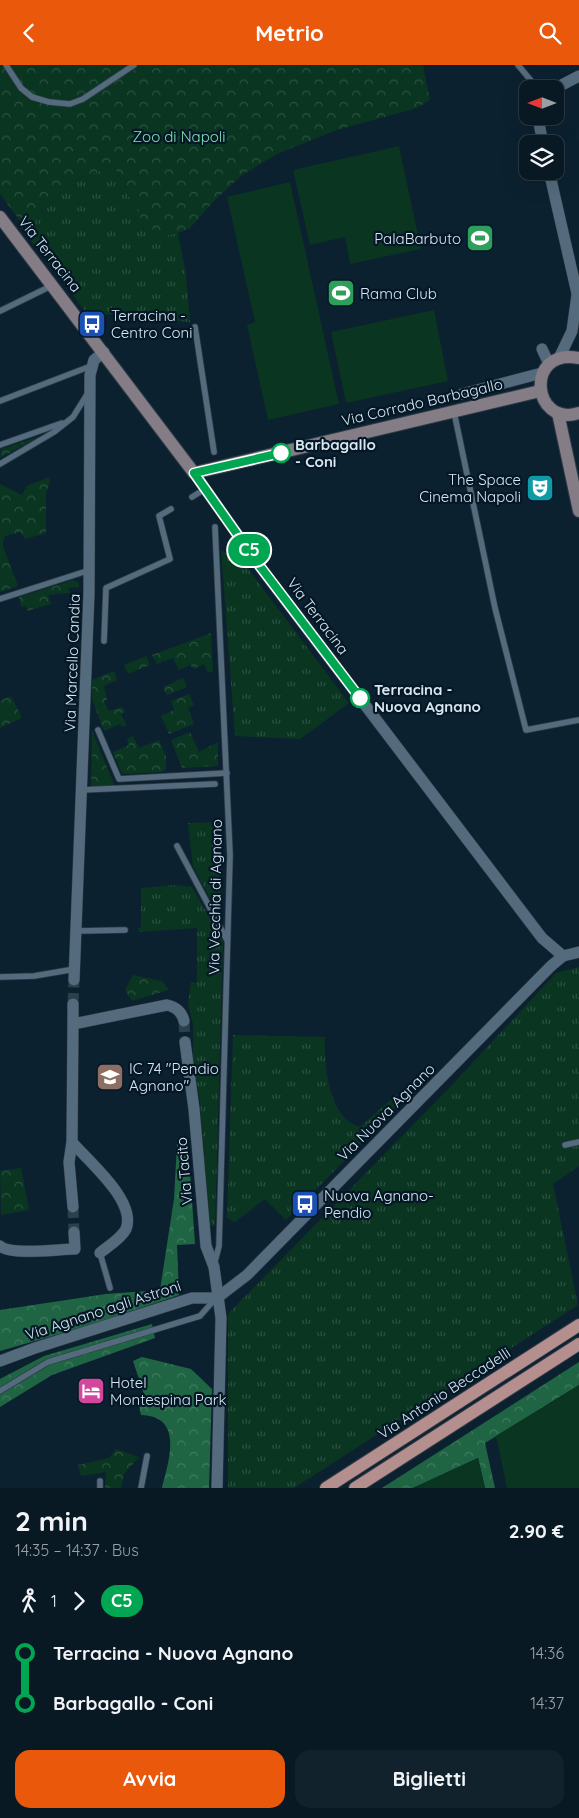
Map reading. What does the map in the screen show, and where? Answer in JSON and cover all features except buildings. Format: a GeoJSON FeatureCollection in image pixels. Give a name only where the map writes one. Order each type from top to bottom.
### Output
{"type":"FeatureCollection","features":[{"type":"Feature","properties":{"kind":"main road","name":"Via Terracina"},"geometry":{"type":"LineString","coordinates":[[0,217],[4,230],[53,285],[194,473]]}},
{"type":"Feature","properties":{"kind":"main road"},"geometry":{"type":"LineString","coordinates":[[579,358],[569,356],[550,365],[540,391],[550,408],[558,413],[567,415],[579,413]]}},
{"type":"Feature","properties":{"kind":"main road","name":"Via Corrado Barbagallo"},"geometry":{"type":"LineString","coordinates":[[194,473],[540,391]]}},
{"type":"Feature","properties":{"kind":"main road"},"geometry":{"type":"LineString","coordinates":[[558,413],[579,511]]}},
{"type":"Feature","properties":{"kind":"main road","name":"Via Antonio Beccadelli"},"geometry":{"type":"LineString","coordinates":[[326,1488],[579,1325]]}},
{"type":"Feature","properties":{"kind":"main road","name":"Via Antonio Beccadelli"},"geometry":{"type":"LineString","coordinates":[[355,1488],[579,1344]]}},
{"type":"Feature","properties":{"kind":"street"},"geometry":{"type":"LineString","coordinates":[[564,83],[579,76]]}},
{"type":"Feature","properties":{"kind":"street"},"geometry":{"type":"LineString","coordinates":[[462,393],[550,365],[572,331],[578,298],[551,180]]}},
{"type":"Feature","properties":{"kind":"street"},"geometry":{"type":"LineString","coordinates":[[542,349],[550,365]]}},
{"type":"Feature","properties":{"kind":"street"},"geometry":{"type":"LineString","coordinates":[[92,366],[104,352]]}},
{"type":"Feature","properties":{"kind":"street","name":"Via Marcello Candia"},"geometry":{"type":"LineString","coordinates":[[74,974],[90,570],[92,366]]}},
{"type":"Feature","properties":{"kind":"street","name":"Via Terracina"},"geometry":{"type":"LineString","coordinates":[[194,473],[262,568],[542,939],[563,956]]}},
{"type":"Feature","properties":{"kind":"street"},"geometry":{"type":"LineString","coordinates":[[563,956],[579,952]]}},
{"type":"Feature","properties":{"kind":"street","name":"Via Nuova Agnano"},"geometry":{"type":"LineString","coordinates":[[217,1298],[247,1275],[563,956]]}},
{"type":"Feature","properties":{"kind":"street"},"geometry":{"type":"LineString","coordinates":[[73,1004],[72,1142],[69,1162],[73,1207]]}},
{"type":"Feature","properties":{"kind":"street"},"geometry":{"type":"LineString","coordinates":[[73,1024],[167,1005],[174,1007],[183,1015],[184,1021]]}},
{"type":"Feature","properties":{"kind":"street","name":"Via Tacito"},"geometry":{"type":"LineString","coordinates":[[185,1042],[194,1109],[206,1246],[214,1267],[221,1318],[217,1488]]}},
{"type":"Feature","properties":{"kind":"street"},"geometry":{"type":"LineString","coordinates":[[72,1142],[102,1173],[122,1200],[126,1210],[126,1229],[100,1253]]}},
{"type":"Feature","properties":{"kind":"street"},"geometry":{"type":"LineString","coordinates":[[1,1249],[16,1251],[75,1249],[74,1232]]}},
{"type":"Feature","properties":{"kind":"street","name":"Via Agnano agli Astroni"},"geometry":{"type":"LineString","coordinates":[[0,1361],[28,1350],[192,1298],[204,1296],[217,1298]]}},
{"type":"Feature","properties":{"kind":"lane"},"geometry":{"type":"LineString","coordinates":[[6,65],[21,88],[32,97],[49,102],[70,104],[83,99],[134,65]]}},
{"type":"Feature","properties":{"kind":"lane"},"geometry":{"type":"LineString","coordinates":[[518,65],[530,80]]}},
{"type":"Feature","properties":{"kind":"lane"},"geometry":{"type":"LineString","coordinates":[[0,311],[53,285]]}},
{"type":"Feature","properties":{"kind":"lane"},"geometry":{"type":"LineString","coordinates":[[196,327],[214,452]]}},
{"type":"Feature","properties":{"kind":"lane"},"geometry":{"type":"LineString","coordinates":[[0,401],[92,366]]}},
{"type":"Feature","properties":{"kind":"lane"},"geometry":{"type":"LineString","coordinates":[[0,464],[54,432],[73,417],[91,389]]}},
{"type":"Feature","properties":{"kind":"lane"},"geometry":{"type":"LineString","coordinates":[[454,412],[495,608],[526,730],[579,720]]}},
{"type":"Feature","properties":{"kind":"lane"},"geometry":{"type":"LineString","coordinates":[[0,445],[16,438],[51,428],[73,417]]}},
{"type":"Feature","properties":{"kind":"lane"},"geometry":{"type":"LineString","coordinates":[[192,497],[205,489]]}},
{"type":"Feature","properties":{"kind":"lane"},"geometry":{"type":"LineString","coordinates":[[104,641],[106,588],[170,559],[159,516],[171,509]]}},
{"type":"Feature","properties":{"kind":"lane","name":"Via Vecchia di Agnano"},"geometry":{"type":"LineString","coordinates":[[214,1267],[219,1246],[230,855],[215,527]]}},
{"type":"Feature","properties":{"kind":"lane"},"geometry":{"type":"LineString","coordinates":[[0,599],[90,570]]}},
{"type":"Feature","properties":{"kind":"lane"},"geometry":{"type":"LineString","coordinates":[[98,730],[118,779],[227,773]]}},
{"type":"Feature","properties":{"kind":"lane"},"geometry":{"type":"LineString","coordinates":[[81,790],[214,785]]}},
{"type":"Feature","properties":{"kind":"lane"},"geometry":{"type":"LineString","coordinates":[[178,847],[228,941]]}},
{"type":"Feature","properties":{"kind":"lane"},"geometry":{"type":"LineString","coordinates":[[77,931],[124,930]]}},
{"type":"Feature","properties":{"kind":"lane"},"geometry":{"type":"LineString","coordinates":[[0,977],[74,974]]}},
{"type":"Feature","properties":{"kind":"lane"},"geometry":{"type":"LineString","coordinates":[[565,1145],[579,1142]]}},
{"type":"Feature","properties":{"kind":"lane"},"geometry":{"type":"LineString","coordinates":[[100,1253],[110,1288]]}},
{"type":"Feature","properties":{"kind":"lane"},"geometry":{"type":"LineString","coordinates":[[0,1391],[48,1362],[200,1316],[217,1298]]}},
{"type":"Feature","properties":{"kind":"lane"},"geometry":{"type":"LineString","coordinates":[[141,1488],[147,1456]]}},
{"type":"Feature","properties":{"kind":"green space","name":"Zoo di Napoli"},"geometry":{"type":"Polygon","coordinates":[[[0,65],[423,65],[430,100],[417,108],[337,130],[279,153],[242,175],[214,201],[190,228],[178,233],[154,238],[152,227],[141,227],[140,212],[131,200],[114,166],[72,181],[27,230],[0,194],[0,65]]]}},
{"type":"Feature","properties":{"kind":"green space"},"geometry":{"type":"Polygon","coordinates":[[[399,146],[421,249],[350,264],[345,237],[310,245],[293,170],[399,146]]]}},
{"type":"Feature","properties":{"kind":"green space"},"geometry":{"type":"Polygon","coordinates":[[[114,166],[131,200],[152,227],[154,238],[178,233],[186,274],[190,322],[107,314],[101,322],[102,333],[19,225],[27,230],[72,181],[114,166]]]}},
{"type":"Feature","properties":{"kind":"green space"},"geometry":{"type":"Polygon","coordinates":[[[290,182],[339,404],[268,420],[247,325],[255,322],[227,197],[290,182]]]}},
{"type":"Feature","properties":{"kind":"green space"},"geometry":{"type":"Polygon","coordinates":[[[434,310],[448,381],[346,403],[331,332],[434,310]]]}},
{"type":"Feature","properties":{"kind":"green space"},"geometry":{"type":"Polygon","coordinates":[[[41,436],[0,458],[1,449],[41,436]]]}},
{"type":"Feature","properties":{"kind":"green space"},"geometry":{"type":"Polygon","coordinates":[[[49,477],[50,481],[46,493],[46,533],[25,539],[21,532],[5,536],[2,544],[18,586],[0,592],[0,484],[22,495],[27,486],[49,477]]]}},
{"type":"Feature","properties":{"kind":"green space"},"geometry":{"type":"Polygon","coordinates":[[[221,550],[243,562],[349,703],[300,739],[235,736],[221,550]]]}},
{"type":"Feature","properties":{"kind":"green space"},"geometry":{"type":"Polygon","coordinates":[[[73,580],[79,583],[79,587],[68,588],[70,593],[48,595],[51,604],[27,611],[26,606],[21,607],[19,597],[73,580]]]}},
{"type":"Feature","properties":{"kind":"green space"},"geometry":{"type":"Polygon","coordinates":[[[211,633],[213,671],[208,673],[204,664],[194,669],[190,665],[179,670],[173,658],[157,664],[152,655],[211,633]]]}},
{"type":"Feature","properties":{"kind":"green space"},"geometry":{"type":"Polygon","coordinates":[[[146,656],[150,665],[128,674],[124,665],[146,656]]]}},
{"type":"Feature","properties":{"kind":"green space"},"geometry":{"type":"Polygon","coordinates":[[[114,671],[117,680],[104,686],[107,700],[104,701],[109,711],[122,707],[125,711],[121,714],[127,726],[122,727],[120,724],[104,731],[92,699],[92,680],[114,671]]]}},
{"type":"Feature","properties":{"kind":"green space"},"geometry":{"type":"Polygon","coordinates":[[[183,678],[187,687],[167,695],[163,687],[183,678]]]}},
{"type":"Feature","properties":{"kind":"green space"},"geometry":{"type":"Polygon","coordinates":[[[189,694],[194,705],[188,708],[194,724],[169,734],[161,716],[174,710],[171,701],[189,694]]]}},
{"type":"Feature","properties":{"kind":"green space"},"geometry":{"type":"Polygon","coordinates":[[[11,696],[22,718],[0,728],[0,701],[11,696]]]}},
{"type":"Feature","properties":{"kind":"green space"},"geometry":{"type":"Polygon","coordinates":[[[92,731],[115,786],[91,787],[92,731]]]}},
{"type":"Feature","properties":{"kind":"green space"},"geometry":{"type":"Polygon","coordinates":[[[190,732],[199,752],[218,742],[218,766],[182,768],[171,740],[190,732]]]}},
{"type":"Feature","properties":{"kind":"green space"},"geometry":{"type":"Polygon","coordinates":[[[133,736],[139,748],[159,740],[166,756],[166,769],[162,772],[122,774],[113,752],[129,745],[127,739],[133,736]]]}},
{"type":"Feature","properties":{"kind":"green space"},"geometry":{"type":"Polygon","coordinates":[[[221,822],[220,917],[193,866],[188,823],[221,822]]]}},
{"type":"Feature","properties":{"kind":"green space"},"geometry":{"type":"Polygon","coordinates":[[[175,885],[192,887],[223,941],[215,1226],[210,1226],[200,1102],[193,1059],[193,1024],[188,1005],[191,982],[197,983],[197,928],[139,932],[138,928],[141,927],[141,888],[175,885]]]}},
{"type":"Feature","properties":{"kind":"green space"},"geometry":{"type":"Polygon","coordinates":[[[579,967],[579,1166],[553,1184],[578,1305],[294,1488],[228,1488],[228,1314],[451,1086],[556,973],[579,967]]]}},
{"type":"Feature","properties":{"kind":"green space"},"geometry":{"type":"Polygon","coordinates":[[[133,975],[162,981],[169,990],[132,1001],[125,990],[133,975]]]}},
{"type":"Feature","properties":{"kind":"green space"},"geometry":{"type":"Polygon","coordinates":[[[233,1035],[325,1037],[327,1075],[335,1102],[349,1122],[360,1127],[396,1095],[403,1101],[286,1220],[265,1199],[235,1222],[227,1218],[233,1035]]]}},
{"type":"Feature","properties":{"kind":"green space"},"geometry":{"type":"Polygon","coordinates":[[[177,1144],[188,1144],[195,1244],[177,1245],[179,1295],[91,1325],[0,1351],[0,1310],[106,1294],[160,1290],[174,1199],[177,1144]]]}},
{"type":"Feature","properties":{"kind":"green space"},"geometry":{"type":"Polygon","coordinates":[[[21,1168],[29,1210],[1,1215],[0,1171],[21,1168]]]}},
{"type":"Feature","properties":{"kind":"green space"},"geometry":{"type":"Polygon","coordinates":[[[152,1324],[155,1338],[52,1375],[0,1407],[0,1379],[44,1356],[152,1324]]]}},
{"type":"Feature","properties":{"kind":"green space"},"geometry":{"type":"Polygon","coordinates":[[[142,1357],[191,1369],[212,1389],[209,1488],[162,1488],[168,1465],[170,1442],[168,1431],[163,1423],[155,1417],[141,1415],[137,1396],[144,1394],[133,1361],[142,1357]]]}},
{"type":"Feature","properties":{"kind":"green space"},"geometry":{"type":"Polygon","coordinates":[[[579,1362],[579,1385],[485,1443],[495,1488],[485,1488],[478,1458],[413,1488],[382,1488],[579,1362]]]}},
{"type":"Feature","properties":{"kind":"green space"},"geometry":{"type":"Polygon","coordinates":[[[579,1385],[579,1488],[507,1488],[496,1436],[579,1385]]]}},
{"type":"Feature","properties":{"kind":"green space"},"geometry":{"type":"Polygon","coordinates":[[[116,1449],[139,1457],[124,1474],[121,1488],[105,1488],[106,1472],[81,1476],[78,1465],[109,1458],[116,1449]]]}},
{"type":"Feature","properties":{"kind":"green space"},"geometry":{"type":"Polygon","coordinates":[[[478,1458],[485,1488],[413,1488],[478,1458]]]}},
{"type":"Feature","properties":{"kind":"tunnel"},"geometry":{"type":"LineString","coordinates":[[73,1004],[74,980]]}},
{"type":"Feature","properties":{"kind":"tunnel"},"geometry":{"type":"LineString","coordinates":[[184,1021],[185,1042]]}},
{"type":"Feature","properties":{"kind":"tunnel"},"geometry":{"type":"LineString","coordinates":[[73,1207],[74,1232]]}},
{"type":"Feature","properties":{"kind":"bus line","name":"C5"},"geometry":{"type":"LineString","coordinates":[[281,453],[194,473],[256,561],[360,698]]}},
{"type":"Feature","properties":{"kind":"place","name":"PalaBarbuto"},"geometry":{"type":"Point","coordinates":[480,238]}},
{"type":"Feature","properties":{"kind":"place","name":"Rama Club"},"geometry":{"type":"Point","coordinates":[341,293]}},
{"type":"Feature","properties":{"kind":"place","name":"Terracina - Centro Coni"},"geometry":{"type":"Point","coordinates":[92,324]}},
{"type":"Feature","properties":{"kind":"place","name":"Barbagallo - Coni"},"geometry":{"type":"Point","coordinates":[281,453]}},
{"type":"Feature","properties":{"kind":"place","name":"The Space Cinema Napoli"},"geometry":{"type":"Point","coordinates":[540,488]}},
{"type":"Feature","properties":{"kind":"place","name":"Terracina - Nuova Agnano"},"geometry":{"type":"Point","coordinates":[360,698]}},
{"type":"Feature","properties":{"kind":"place","name":"IC 74 \"Pendio Agnano\""},"geometry":{"type":"Point","coordinates":[110,1077]}},
{"type":"Feature","properties":{"kind":"place","name":"Nuova Agnano- Pendio"},"geometry":{"type":"Point","coordinates":[305,1204]}},
{"type":"Feature","properties":{"kind":"place","name":"Hotel Montespina Park"},"geometry":{"type":"Point","coordinates":[91,1391]}}]}
